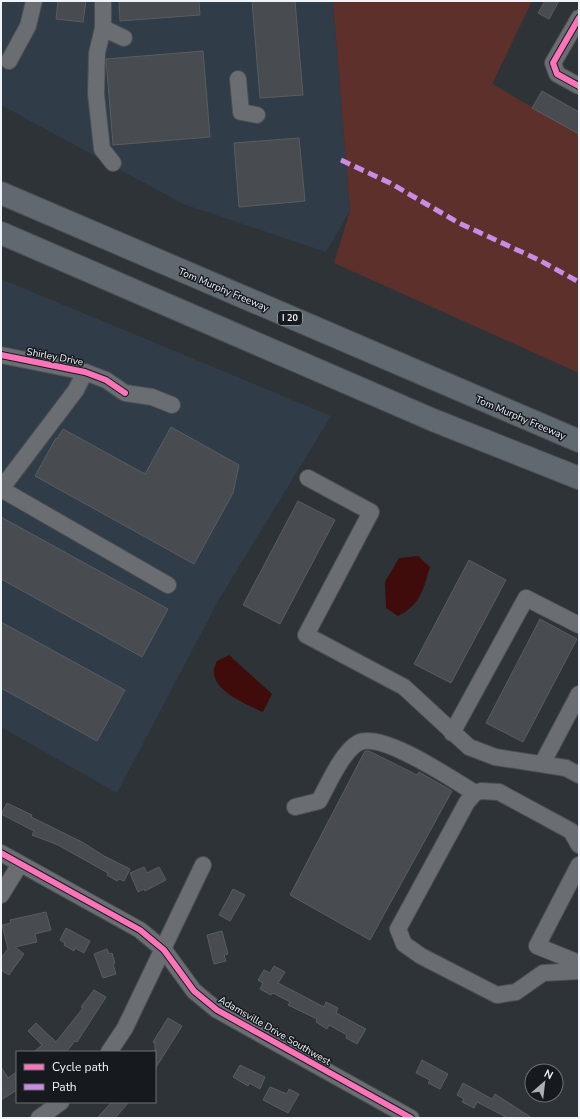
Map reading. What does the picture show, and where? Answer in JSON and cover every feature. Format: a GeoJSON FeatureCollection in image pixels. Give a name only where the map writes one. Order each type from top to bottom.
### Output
{"type":"FeatureCollection","features":[{"type":"Feature","properties":{"kind":"highway","name":"Tom Murphy Freeway"},"geometry":{"type":"LineString","coordinates":[[1,193],[579,441]]}},
{"type":"Feature","properties":{"kind":"highway"},"geometry":{"type":"LineString","coordinates":[[1,233],[229,330],[433,420],[579,478]]}},
{"type":"Feature","properties":{"kind":"street"},"geometry":{"type":"LineString","coordinates":[[9,61],[28,26],[34,1]]}},
{"type":"Feature","properties":{"kind":"street"},"geometry":{"type":"LineString","coordinates":[[102,1],[103,28],[98,53],[96,94],[102,150],[113,163]]}},
{"type":"Feature","properties":{"kind":"street"},"geometry":{"type":"LineString","coordinates":[[579,18],[553,63],[557,74],[579,86]]}},
{"type":"Feature","properties":{"kind":"street"},"geometry":{"type":"LineString","coordinates":[[103,28],[124,38]]}},
{"type":"Feature","properties":{"kind":"street"},"geometry":{"type":"LineString","coordinates":[[238,78],[241,112],[257,115]]}},
{"type":"Feature","properties":{"kind":"street","name":"Shirley Drive"},"geometry":{"type":"LineString","coordinates":[[1,355],[85,372],[106,380],[125,393],[152,397],[172,405]]}},
{"type":"Feature","properties":{"kind":"street"},"geometry":{"type":"LineString","coordinates":[[85,372],[76,390],[1,489],[168,586]]}},
{"type":"Feature","properties":{"kind":"street"},"geometry":{"type":"LineString","coordinates":[[308,478],[371,512],[306,635],[404,687],[452,733],[469,747],[495,757],[566,768],[579,775]]}},
{"type":"Feature","properties":{"kind":"street"},"geometry":{"type":"LineString","coordinates":[[452,733],[526,598],[579,624]]}},
{"type":"Feature","properties":{"kind":"street"},"geometry":{"type":"LineString","coordinates":[[542,764],[579,694]]}},
{"type":"Feature","properties":{"kind":"street"},"geometry":{"type":"LineString","coordinates":[[295,807],[319,801],[348,753],[360,742],[371,741],[396,747],[476,793]]}},
{"type":"Feature","properties":{"kind":"street"},"geometry":{"type":"LineString","coordinates":[[579,845],[571,831],[499,792],[481,791],[476,793],[467,802],[398,929],[404,944],[421,956],[497,995],[516,992],[524,979],[543,973],[579,971]]}},
{"type":"Feature","properties":{"kind":"street","name":"Adamsville Drive Southwest"},"geometry":{"type":"LineString","coordinates":[[1,853],[140,930],[164,950],[194,992],[217,1010],[411,1118]]}},
{"type":"Feature","properties":{"kind":"street"},"geometry":{"type":"LineString","coordinates":[[1,895],[20,864]]}},
{"type":"Feature","properties":{"kind":"street"},"geometry":{"type":"LineString","coordinates":[[110,1051],[125,1028],[164,950],[203,865]]}},
{"type":"Feature","properties":{"kind":"street"},"geometry":{"type":"LineString","coordinates":[[579,865],[537,946],[579,963]]}},
{"type":"Feature","properties":{"kind":"street"},"geometry":{"type":"LineString","coordinates":[[39,1118],[60,1103]]}},
{"type":"Feature","properties":{"kind":"shaded area"},"geometry":{"type":"Polygon","coordinates":[[[1,1],[333,1],[350,211],[326,252],[183,204],[1,105],[1,1]]]}},
{"type":"Feature","properties":{"kind":"shaded area"},"geometry":{"type":"Polygon","coordinates":[[[333,1],[532,1],[492,84],[579,134],[579,373],[334,263],[350,211],[333,1]]]}},
{"type":"Feature","properties":{"kind":"shaded area"},"geometry":{"type":"Polygon","coordinates":[[[1,279],[331,416],[218,601],[117,793],[1,727],[1,279]]]}},
{"type":"Feature","properties":{"kind":"shaded area"},"geometry":{"type":"Polygon","coordinates":[[[418,556],[430,567],[423,589],[412,607],[398,616],[386,608],[385,582],[399,558],[418,556]]]}},
{"type":"Feature","properties":{"kind":"shaded area"},"geometry":{"type":"Polygon","coordinates":[[[229,655],[272,694],[263,712],[233,697],[220,686],[216,680],[214,668],[217,661],[229,655]]]}},
{"type":"Feature","properties":{"kind":"building"},"geometry":{"type":"Polygon","coordinates":[[[58,1],[86,1],[83,22],[56,19],[58,1]]]}},
{"type":"Feature","properties":{"kind":"building"},"geometry":{"type":"Polygon","coordinates":[[[119,1],[199,1],[200,15],[120,21],[119,1]]]}},
{"type":"Feature","properties":{"kind":"building"},"geometry":{"type":"Polygon","coordinates":[[[252,1],[295,1],[303,95],[260,98],[252,1]]]}},
{"type":"Feature","properties":{"kind":"building"},"geometry":{"type":"Polygon","coordinates":[[[545,1],[559,1],[549,19],[538,13],[545,1]]]}},
{"type":"Feature","properties":{"kind":"building"},"geometry":{"type":"Polygon","coordinates":[[[203,51],[210,137],[113,145],[106,59],[203,51]]]}},
{"type":"Feature","properties":{"kind":"building"},"geometry":{"type":"Polygon","coordinates":[[[542,91],[579,112],[579,134],[532,108],[542,91]]]}},
{"type":"Feature","properties":{"kind":"building"},"geometry":{"type":"Polygon","coordinates":[[[299,138],[305,201],[239,207],[234,143],[299,138]]]}},
{"type":"Feature","properties":{"kind":"building"},"geometry":{"type":"Polygon","coordinates":[[[171,427],[239,465],[233,493],[194,564],[35,476],[56,438],[57,439],[63,429],[145,474],[171,427]]]}},
{"type":"Feature","properties":{"kind":"building"},"geometry":{"type":"Polygon","coordinates":[[[298,501],[335,520],[280,624],[243,605],[298,501]]]}},
{"type":"Feature","properties":{"kind":"building"},"geometry":{"type":"Polygon","coordinates":[[[1,517],[168,609],[142,657],[1,579],[1,517]]]}},
{"type":"Feature","properties":{"kind":"building"},"geometry":{"type":"Polygon","coordinates":[[[469,560],[506,580],[451,683],[414,664],[469,560]]]}},
{"type":"Feature","properties":{"kind":"building"},"geometry":{"type":"Polygon","coordinates":[[[540,619],[577,639],[523,742],[486,723],[540,619]]]}},
{"type":"Feature","properties":{"kind":"building"},"geometry":{"type":"Polygon","coordinates":[[[1,622],[125,690],[97,741],[1,688],[1,622]]]}},
{"type":"Feature","properties":{"kind":"building"},"geometry":{"type":"Polygon","coordinates":[[[365,751],[369,751],[417,775],[419,772],[452,791],[370,940],[290,895],[365,751]]]}},
{"type":"Feature","properties":{"kind":"building"},"geometry":{"type":"Polygon","coordinates":[[[7,803],[32,815],[31,817],[82,842],[104,856],[130,869],[124,881],[119,879],[117,881],[107,875],[108,873],[58,845],[32,835],[34,831],[1,814],[7,803]]]}},
{"type":"Feature","properties":{"kind":"building"},"geometry":{"type":"Polygon","coordinates":[[[144,867],[147,873],[159,867],[166,880],[145,891],[144,889],[138,892],[130,873],[144,867]]]}},
{"type":"Feature","properties":{"kind":"building"},"geometry":{"type":"Polygon","coordinates":[[[233,889],[245,895],[230,921],[219,915],[233,889]]]}},
{"type":"Feature","properties":{"kind":"building"},"geometry":{"type":"Polygon","coordinates":[[[46,912],[51,930],[35,934],[37,942],[15,947],[24,954],[9,975],[1,970],[1,958],[8,949],[2,925],[11,923],[10,920],[46,912]]]}},
{"type":"Feature","properties":{"kind":"building"},"geometry":{"type":"Polygon","coordinates":[[[66,928],[90,941],[84,953],[75,948],[74,951],[64,945],[65,943],[60,940],[66,928]]]}},
{"type":"Feature","properties":{"kind":"building"},"geometry":{"type":"Polygon","coordinates":[[[222,931],[228,954],[224,955],[226,961],[214,964],[207,935],[222,931]]]}},
{"type":"Feature","properties":{"kind":"building"},"geometry":{"type":"Polygon","coordinates":[[[107,949],[109,954],[112,953],[116,974],[103,978],[94,954],[107,949]]]}},
{"type":"Feature","properties":{"kind":"building"},"geometry":{"type":"Polygon","coordinates":[[[274,966],[285,972],[278,983],[324,1007],[326,1002],[338,1008],[336,1013],[366,1029],[357,1044],[346,1038],[347,1035],[329,1025],[327,1029],[316,1022],[317,1019],[288,1005],[290,1002],[273,993],[271,995],[260,989],[263,983],[258,980],[264,970],[270,973],[274,966]]]}},
{"type":"Feature","properties":{"kind":"building"},"geometry":{"type":"Polygon","coordinates":[[[94,990],[106,997],[77,1042],[75,1041],[67,1051],[35,1051],[42,1045],[28,1031],[36,1023],[56,1042],[83,1008],[81,1007],[94,990]]]}},
{"type":"Feature","properties":{"kind":"building"},"geometry":{"type":"Polygon","coordinates":[[[168,1018],[182,1026],[156,1067],[156,1051],[155,1044],[153,1042],[168,1018]]]}},
{"type":"Feature","properties":{"kind":"building"},"geometry":{"type":"Polygon","coordinates":[[[422,1060],[448,1074],[440,1089],[428,1083],[430,1080],[416,1073],[422,1060]]]}},
{"type":"Feature","properties":{"kind":"building"},"geometry":{"type":"Polygon","coordinates":[[[240,1065],[265,1077],[260,1089],[249,1083],[248,1086],[233,1077],[240,1065]]]}},
{"type":"Feature","properties":{"kind":"building"},"geometry":{"type":"Polygon","coordinates":[[[1,1067],[8,1078],[16,1073],[16,1091],[1,1100],[1,1067]]]}},
{"type":"Feature","properties":{"kind":"building"},"geometry":{"type":"Polygon","coordinates":[[[463,1083],[492,1099],[495,1094],[532,1118],[508,1118],[477,1102],[474,1108],[462,1102],[464,1099],[457,1095],[463,1083]]]}},
{"type":"Feature","properties":{"kind":"building"},"geometry":{"type":"Polygon","coordinates":[[[270,1087],[287,1094],[289,1089],[299,1094],[288,1113],[263,1100],[270,1087]]]}},
{"type":"Feature","properties":{"kind":"building"},"geometry":{"type":"Polygon","coordinates":[[[111,1103],[128,1103],[115,1118],[97,1118],[111,1103]]]}},
{"type":"Feature","properties":{"kind":"marked path"},"geometry":{"type":"LineString","coordinates":[[341,160],[390,183],[459,223],[539,260],[579,282]]}},
{"type":"Feature","properties":{"kind":"cycle path"},"geometry":{"type":"LineString","coordinates":[[579,18],[553,63],[557,74],[579,86]]}},
{"type":"Feature","properties":{"kind":"cycle path"},"geometry":{"type":"LineString","coordinates":[[1,355],[85,372],[106,380],[125,393]]}},
{"type":"Feature","properties":{"kind":"cycle path"},"geometry":{"type":"LineString","coordinates":[[1,853],[140,930],[164,950],[194,991],[217,1010],[411,1118]]}}]}
